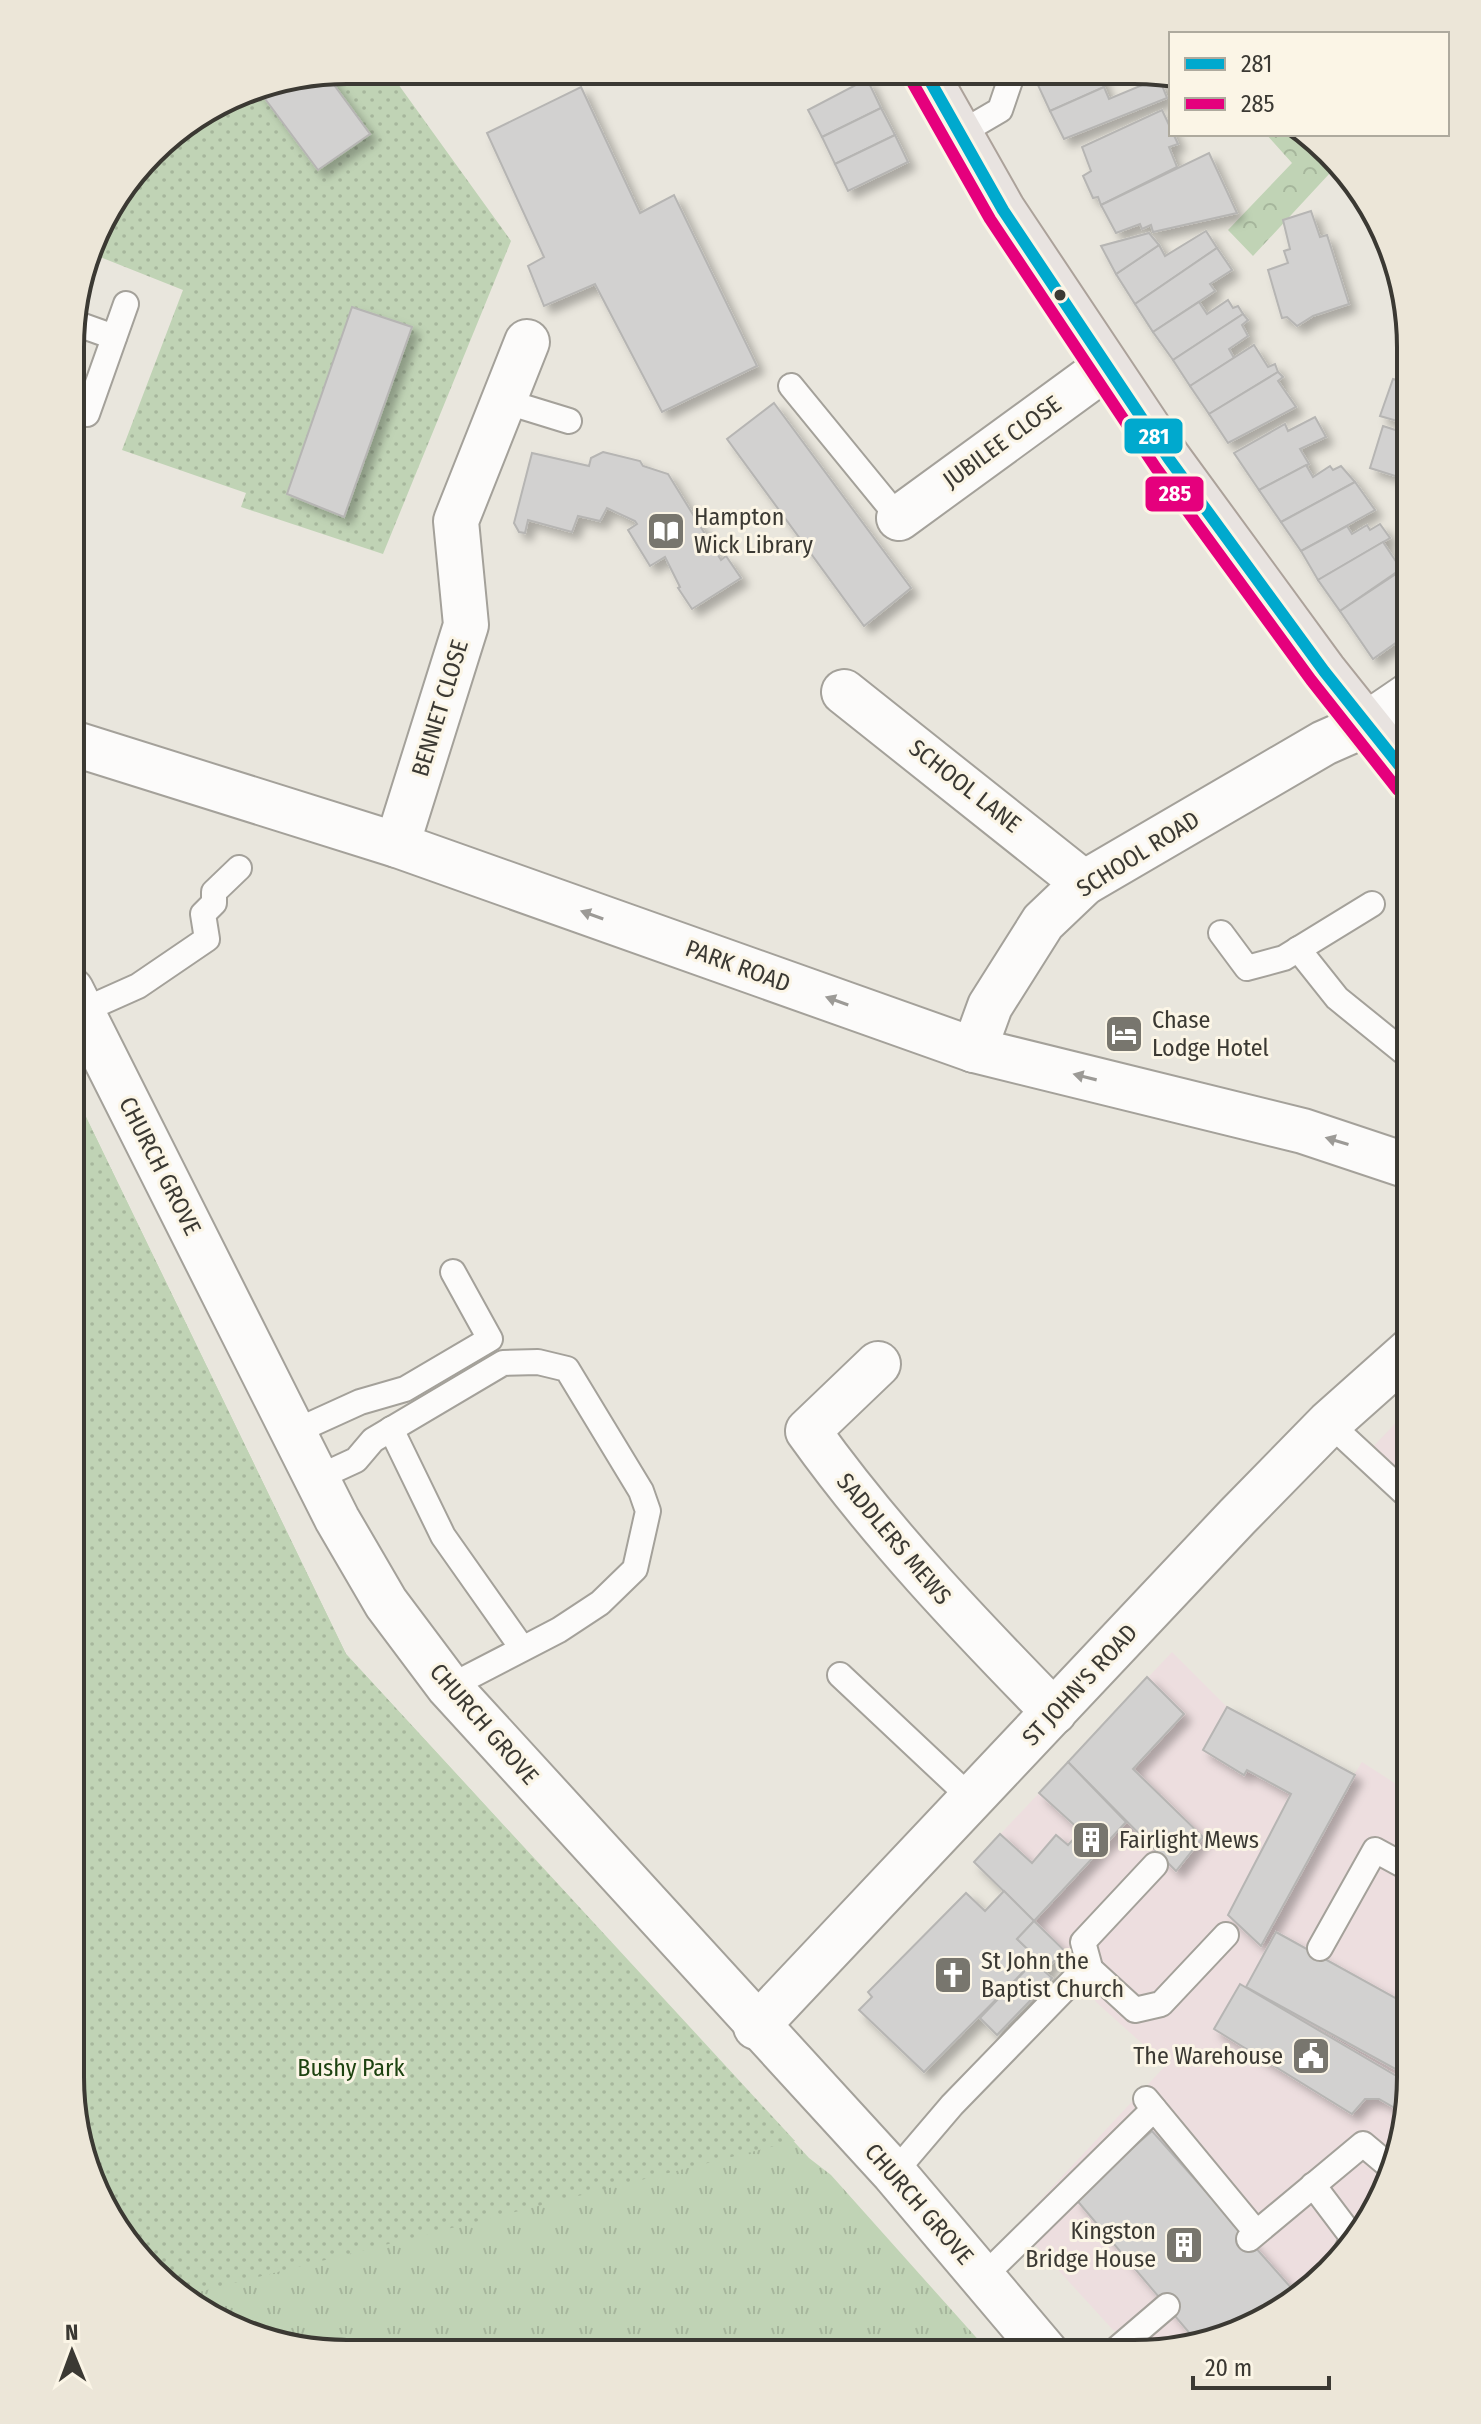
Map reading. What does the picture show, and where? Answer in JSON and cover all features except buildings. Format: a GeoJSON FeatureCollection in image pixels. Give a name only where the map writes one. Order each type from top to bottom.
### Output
{"type":"FeatureCollection","features":[{"type":"Feature","properties":{"kind":"main road"},"geometry":{"type":"LineString","coordinates":[[932,84],[1011,223],[1106,367],[1249,569],[1397,762]]}},
{"type":"Feature","properties":{"kind":"street","name":"BENNET CLOSE"},"geometry":{"type":"LineString","coordinates":[[397,845],[466,625],[456,521],[527,342]]}},
{"type":"Feature","properties":{"kind":"street","name":"JUBILEE CLOSE"},"geometry":{"type":"LineString","coordinates":[[899,518],[1106,367]]}},
{"type":"Feature","properties":{"kind":"street","name":"SCHOOL LANE"},"geometry":{"type":"LineString","coordinates":[[844,692],[1084,883]]}},
{"type":"Feature","properties":{"kind":"street","name":"SCHOOL ROAD"},"geometry":{"type":"LineString","coordinates":[[974,1050],[990,1006],[1043,922],[1084,883],[1331,738],[1367,724],[1397,704]]}},
{"type":"Feature","properties":{"kind":"street","name":"PARK ROAD"},"geometry":{"type":"LineString","coordinates":[[84,747],[397,845],[974,1050],[1303,1131],[1397,1162]]}},
{"type":"Feature","properties":{"kind":"street","name":"CHURCH GROVE"},"geometry":{"type":"LineString","coordinates":[[84,1016],[317,1478],[386,1603],[449,1687],[756,2027],[894,2173],[1035,2340]]}},
{"type":"Feature","properties":{"kind":"street","name":"ST JOHN'S ROAD"},"geometry":{"type":"LineString","coordinates":[[756,2027],[1329,1423],[1396,1363]]}},
{"type":"Feature","properties":{"kind":"street","name":"SADDLERS MEWS"},"geometry":{"type":"LineString","coordinates":[[878,1364],[808,1431],[862,1506],[908,1559],[1054,1712]]}},
{"type":"Feature","properties":{"kind":"lane"},"geometry":{"type":"LineString","coordinates":[[959,134],[1000,110],[1009,84]]}},
{"type":"Feature","properties":{"kind":"lane"},"geometry":{"type":"LineString","coordinates":[[87,414],[126,304]]}},
{"type":"Feature","properties":{"kind":"lane"},"geometry":{"type":"LineString","coordinates":[[85,327],[114,337]]}},
{"type":"Feature","properties":{"kind":"lane"},"geometry":{"type":"LineString","coordinates":[[791,386],[899,518]]}},
{"type":"Feature","properties":{"kind":"lane"},"geometry":{"type":"LineString","coordinates":[[504,401],[569,421]]}},
{"type":"Feature","properties":{"kind":"lane"},"geometry":{"type":"LineString","coordinates":[[84,998],[138,986],[207,939],[203,914],[214,903],[214,892],[239,868]]}},
{"type":"Feature","properties":{"kind":"lane"},"geometry":{"type":"LineString","coordinates":[[1221,933],[1247,968],[1284,958],[1372,904]]}},
{"type":"Feature","properties":{"kind":"lane"},"geometry":{"type":"LineString","coordinates":[[1298,949],[1337,998],[1397,1046]]}},
{"type":"Feature","properties":{"kind":"lane"},"geometry":{"type":"LineString","coordinates":[[294,1432],[360,1402],[405,1389],[490,1339],[453,1272]]}},
{"type":"Feature","properties":{"kind":"lane"},"geometry":{"type":"LineString","coordinates":[[317,1478],[356,1460],[373,1440],[503,1363],[567,1369],[641,1491],[648,1511],[635,1569],[600,1603],[559,1630],[449,1687]]}},
{"type":"Feature","properties":{"kind":"lane"},"geometry":{"type":"LineString","coordinates":[[1329,1423],[1396,1485]]}},
{"type":"Feature","properties":{"kind":"lane"},"geometry":{"type":"LineString","coordinates":[[391,1429],[443,1536],[522,1648]]}},
{"type":"Feature","properties":{"kind":"lane"},"geometry":{"type":"LineString","coordinates":[[840,1675],[943,1768],[972,1799]]}},
{"type":"Feature","properties":{"kind":"lane"},"geometry":{"type":"LineString","coordinates":[[1320,1948],[1375,1850],[1396,1861]]}},
{"type":"Feature","properties":{"kind":"lane"},"geometry":{"type":"LineString","coordinates":[[1155,1865],[1083,1942],[1087,1966],[1135,2010],[1161,2004],[1226,1935]]}},
{"type":"Feature","properties":{"kind":"lane"},"geometry":{"type":"LineString","coordinates":[[894,2173],[952,2105],[1087,1966]]}},
{"type":"Feature","properties":{"kind":"lane"},"geometry":{"type":"LineString","coordinates":[[982,2278],[1149,2103],[1253,2236],[1363,2144],[1383,2161]]}},
{"type":"Feature","properties":{"kind":"lane"},"geometry":{"type":"LineString","coordinates":[[1313,2185],[1347,2231]]}},
{"type":"Feature","properties":{"kind":"lane"},"geometry":{"type":"LineString","coordinates":[[1127,2340],[1167,2306]]}},
{"type":"Feature","properties":{"kind":"shaded area"},"geometry":{"type":"Polygon","coordinates":[[[1396,1422],[1396,1477],[1368,1452],[1396,1422]]]}},
{"type":"Feature","properties":{"kind":"shaded area"},"geometry":{"type":"Polygon","coordinates":[[[1172,1652],[1227,1707],[1354,1775],[1362,1762],[1396,1784],[1396,2095],[1392,2129],[1383,2162],[1362,2209],[1343,2237],[1294,2286],[1266,2305],[1202,2331],[1122,2340],[1017,2225],[1166,2065],[1096,2002],[1072,1958],[974,1862],[1172,1652]]]}},
{"type":"Feature","properties":{"kind":"green space"},"geometry":{"type":"Polygon","coordinates":[[[398,84],[511,241],[383,554],[241,507],[246,493],[122,450],[183,290],[100,257],[119,215],[149,173],[173,149],[201,128],[230,111],[262,98],[312,86],[398,84]]]}},
{"type":"Feature","properties":{"kind":"green space"},"geometry":{"type":"Polygon","coordinates":[[[1268,136],[1291,136],[1332,174],[1253,256],[1228,230],[1292,163],[1268,136]]]}},
{"type":"Feature","properties":{"kind":"green space","name":"Bushy Park"},"geometry":{"type":"Polygon","coordinates":[[[84,1113],[346,1654],[809,2158],[831,2175],[978,2340],[312,2338],[246,2320],[215,2305],[187,2286],[138,2237],[119,2209],[98,2162],[89,2129],[84,2077],[84,1113]]]}},
{"type":"Feature","properties":{"kind":"green space","name":"Bushy Park"},"geometry":{"type":"Polygon","coordinates":[[[84,1113],[346,1654],[795,2141],[197,2293],[161,2263],[138,2237],[119,2209],[98,2162],[89,2129],[84,2077],[84,1113]]]}},
{"type":"Feature","properties":{"kind":"transit line","name":"285"},"geometry":{"type":"LineString","coordinates":[[913,84],[990,219],[1156,468],[1311,680],[1397,788]]}},
{"type":"Feature","properties":{"kind":"transit line","name":"281"},"geometry":{"type":"LineString","coordinates":[[932,84],[1003,210],[1169,459],[1324,671],[1397,762]]}},
{"type":"Feature","properties":{"kind":"place","name":"Hampton Wick Library"},"geometry":{"type":"Point","coordinates":[666,531]}},
{"type":"Feature","properties":{"kind":"place","name":"Chase Lodge Hotel"},"geometry":{"type":"Point","coordinates":[1124,1034]}},
{"type":"Feature","properties":{"kind":"place","name":"Fairlight Mews"},"geometry":{"type":"Point","coordinates":[1091,1840]}},
{"type":"Feature","properties":{"kind":"place","name":"St John the Baptist Church"},"geometry":{"type":"Point","coordinates":[953,1975]}},
{"type":"Feature","properties":{"kind":"place","name":"The Warehouse"},"geometry":{"type":"Point","coordinates":[1311,2056]}},
{"type":"Feature","properties":{"kind":"place","name":"Kingston Bridge House"},"geometry":{"type":"Point","coordinates":[1184,2245]}}]}
